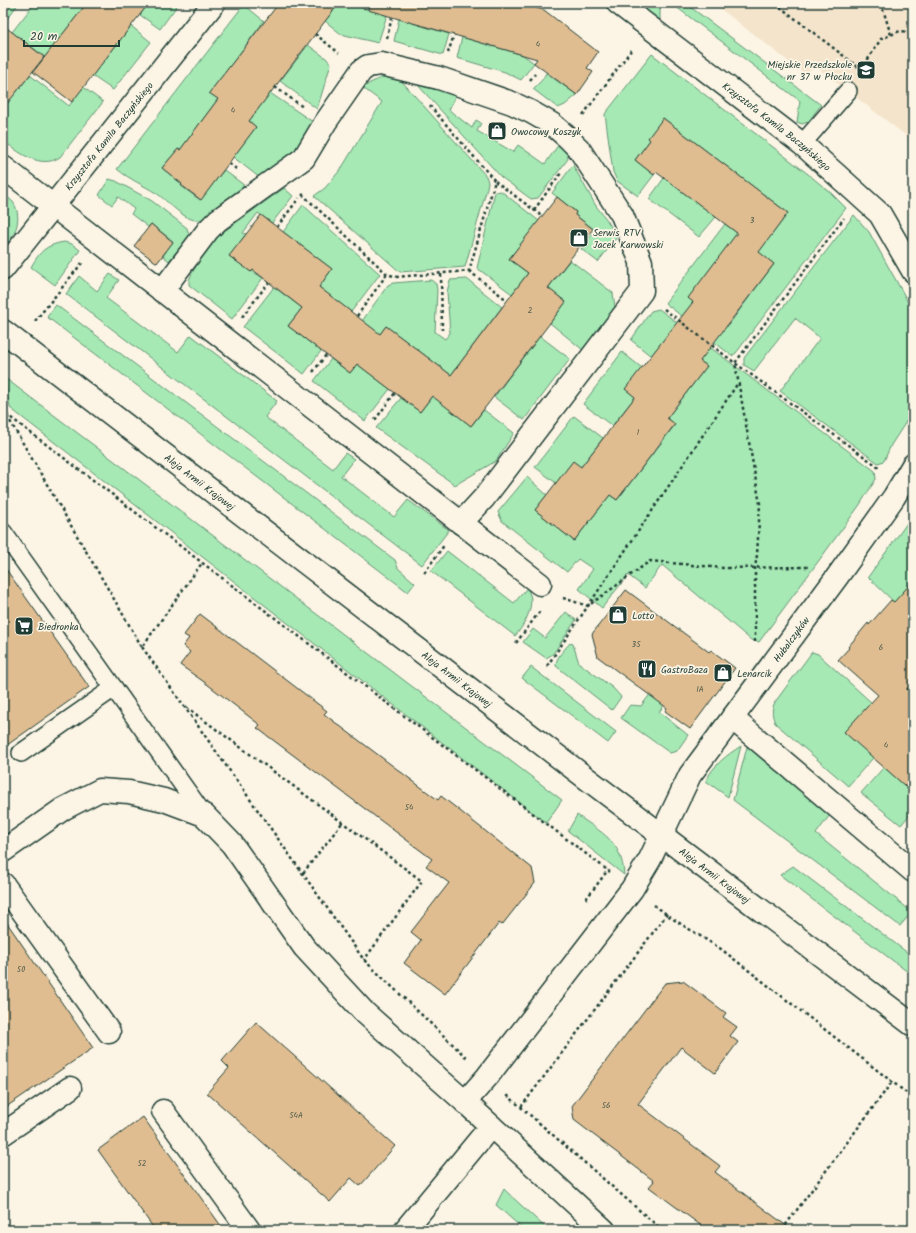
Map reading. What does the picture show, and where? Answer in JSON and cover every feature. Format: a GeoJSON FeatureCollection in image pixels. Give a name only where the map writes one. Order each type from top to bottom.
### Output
{"type":"FeatureCollection","features":[{"type":"Feature","properties":{"kind":"street","name":"Krzysztofa Kamila Baczyńskiego"},"geometry":{"type":"LineString","coordinates":[[3,269],[214,3]]}},
{"type":"Feature","properties":{"kind":"street","name":"Krzysztofa Kamila Baczyńskiego"},"geometry":{"type":"LineString","coordinates":[[618,3],[802,144],[861,196],[880,214],[913,271]]}},
{"type":"Feature","properties":{"kind":"street"},"geometry":{"type":"LineString","coordinates":[[162,291],[208,230],[229,211],[304,158],[325,123],[361,71],[368,66],[381,64],[440,78],[512,103],[552,124],[580,149],[622,215],[641,262],[642,292],[484,498],[461,523]]}},
{"type":"Feature","properties":{"kind":"street"},"geometry":{"type":"LineString","coordinates":[[3,167],[540,584]]}},
{"type":"Feature","properties":{"kind":"street","name":"Aleja Armii Krajowej"},"geometry":{"type":"LineString","coordinates":[[10,337],[913,1025]]}},
{"type":"Feature","properties":{"kind":"street","name":"Hubalczyków"},"geometry":{"type":"LineString","coordinates":[[465,1102],[487,1077],[632,889],[646,868],[690,775],[844,567],[894,497],[913,465]]}},
{"type":"Feature","properties":{"kind":"street"},"geometry":{"type":"LineString","coordinates":[[732,718],[913,870]]}},
{"type":"Feature","properties":{"kind":"street"},"geometry":{"type":"LineString","coordinates":[[3,851],[63,809],[100,790],[129,792],[164,800],[204,815],[232,844],[304,947],[365,1013],[465,1102],[604,1230]]}},
{"type":"Feature","properties":{"kind":"street"},"geometry":{"type":"LineString","coordinates":[[3,884],[109,1032]]}},
{"type":"Feature","properties":{"kind":"street"},"geometry":{"type":"LineString","coordinates":[[3,1134],[70,1088]]}},
{"type":"Feature","properties":{"kind":"street"},"geometry":{"type":"LineString","coordinates":[[163,1111],[249,1230]]}},
{"type":"Feature","properties":{"kind":"street"},"geometry":{"type":"LineString","coordinates":[[405,1230],[491,1126]]}},
{"type":"Feature","properties":{"kind":"lane"},"geometry":{"type":"LineString","coordinates":[[802,144],[848,91]]}},
{"type":"Feature","properties":{"kind":"lane"},"geometry":{"type":"LineString","coordinates":[[3,532],[204,815]]}},
{"type":"Feature","properties":{"kind":"lane"},"geometry":{"type":"LineString","coordinates":[[21,753],[114,688]]}},
{"type":"Feature","properties":{"kind":"path"},"geometry":{"type":"LineString","coordinates":[[775,3],[862,70]]}},
{"type":"Feature","properties":{"kind":"path"},"geometry":{"type":"LineString","coordinates":[[881,3],[891,35]]}},
{"type":"Feature","properties":{"kind":"path"},"geometry":{"type":"LineString","coordinates":[[567,137],[649,27]]}},
{"type":"Feature","properties":{"kind":"path"},"geometry":{"type":"LineString","coordinates":[[848,91],[881,38],[900,31],[913,32]]}},
{"type":"Feature","properties":{"kind":"path"},"geometry":{"type":"LineString","coordinates":[[275,87],[325,123]]}},
{"type":"Feature","properties":{"kind":"path"},"geometry":{"type":"LineString","coordinates":[[427,102],[495,181],[542,216]]}},
{"type":"Feature","properties":{"kind":"path"},"geometry":{"type":"LineString","coordinates":[[281,175],[387,274],[397,277],[469,271],[507,300]]}},
{"type":"Feature","properties":{"kind":"path"},"geometry":{"type":"LineString","coordinates":[[534,210],[560,175]]}},
{"type":"Feature","properties":{"kind":"path"},"geometry":{"type":"LineString","coordinates":[[469,271],[495,181]]}},
{"type":"Feature","properties":{"kind":"path"},"geometry":{"type":"LineString","coordinates":[[277,227],[302,194]]}},
{"type":"Feature","properties":{"kind":"path"},"geometry":{"type":"LineString","coordinates":[[767,672],[754,640],[755,568],[760,504],[735,362],[861,196]]}},
{"type":"Feature","properties":{"kind":"path"},"geometry":{"type":"LineString","coordinates":[[10,337],[98,242]]}},
{"type":"Feature","properties":{"kind":"path"},"geometry":{"type":"LineString","coordinates":[[357,316],[387,274]]}},
{"type":"Feature","properties":{"kind":"path"},"geometry":{"type":"LineString","coordinates":[[441,274],[442,330]]}},
{"type":"Feature","properties":{"kind":"path"},"geometry":{"type":"LineString","coordinates":[[225,340],[268,282]]}},
{"type":"Feature","properties":{"kind":"path"},"geometry":{"type":"LineString","coordinates":[[642,292],[877,466],[894,497]]}},
{"type":"Feature","properties":{"kind":"path"},"geometry":{"type":"LineString","coordinates":[[547,666],[738,382]]}},
{"type":"Feature","properties":{"kind":"path"},"geometry":{"type":"LineString","coordinates":[[358,443],[395,393]]}},
{"type":"Feature","properties":{"kind":"path"},"geometry":{"type":"LineString","coordinates":[[662,1230],[487,1077],[364,960],[142,647],[6,414],[632,889],[721,949],[913,1098]]}},
{"type":"Feature","properties":{"kind":"path"},"geometry":{"type":"LineString","coordinates":[[424,573],[461,523]]}},
{"type":"Feature","properties":{"kind":"path"},"geometry":{"type":"LineString","coordinates":[[588,606],[650,560],[722,568],[844,567]]}},
{"type":"Feature","properties":{"kind":"path"},"geometry":{"type":"LineString","coordinates":[[142,647],[202,563]]}},
{"type":"Feature","properties":{"kind":"path"},"geometry":{"type":"LineString","coordinates":[[560,596],[588,606]]}},
{"type":"Feature","properties":{"kind":"path"},"geometry":{"type":"LineString","coordinates":[[907,688],[913,694]]}},
{"type":"Feature","properties":{"kind":"path"},"geometry":{"type":"LineString","coordinates":[[183,705],[422,881],[364,960]]}},
{"type":"Feature","properties":{"kind":"path"},"geometry":{"type":"LineString","coordinates":[[302,873],[342,823]]}},
{"type":"Feature","properties":{"kind":"path"},"geometry":{"type":"LineString","coordinates":[[521,1107],[667,914]]}},
{"type":"Feature","properties":{"kind":"path"},"geometry":{"type":"LineString","coordinates":[[782,1230],[892,1082]]}},
{"type":"Feature","properties":{"kind":"shaded area","name":"Miejskie Przedszkole nr 37 w Płocku"},"geometry":{"type":"Polygon","coordinates":[[[713,3],[913,3],[913,141],[814,65],[806,75],[713,3]]]}},
{"type":"Feature","properties":{"kind":"green space"},"geometry":{"type":"Polygon","coordinates":[[[3,3],[19,3],[3,24],[3,3]]]}},
{"type":"Feature","properties":{"kind":"green space"},"geometry":{"type":"Polygon","coordinates":[[[35,3],[87,3],[45,57],[12,32],[35,3]]]}},
{"type":"Feature","properties":{"kind":"green space"},"geometry":{"type":"Polygon","coordinates":[[[149,3],[179,3],[160,29],[140,15],[149,3]]]}},
{"type":"Feature","properties":{"kind":"green space"},"geometry":{"type":"Polygon","coordinates":[[[340,3],[387,15],[378,43],[341,34],[325,21],[340,3]]]}},
{"type":"Feature","properties":{"kind":"green space"},"geometry":{"type":"Polygon","coordinates":[[[641,3],[660,3],[660,21],[645,9],[641,3]]]}},
{"type":"Feature","properties":{"kind":"green space"},"geometry":{"type":"Polygon","coordinates":[[[671,3],[685,3],[821,105],[808,122],[802,124],[797,122],[800,101],[671,3]]]}},
{"type":"Feature","properties":{"kind":"green space"},"geometry":{"type":"Polygon","coordinates":[[[242,7],[247,7],[264,21],[210,93],[218,99],[180,150],[178,149],[162,168],[182,184],[181,186],[200,200],[224,170],[245,186],[203,219],[194,220],[188,218],[156,193],[117,169],[242,7]]]}},
{"type":"Feature","properties":{"kind":"green space"},"geometry":{"type":"Polygon","coordinates":[[[399,19],[449,34],[443,55],[394,41],[399,19]]]}},
{"type":"Feature","properties":{"kind":"green space"},"geometry":{"type":"Polygon","coordinates":[[[131,26],[151,42],[113,90],[92,76],[131,26]]]}},
{"type":"Feature","properties":{"kind":"green space"},"geometry":{"type":"Polygon","coordinates":[[[462,37],[523,55],[534,63],[521,80],[505,72],[457,58],[462,37]]]}},
{"type":"Feature","properties":{"kind":"green space"},"geometry":{"type":"Polygon","coordinates":[[[308,45],[326,58],[331,64],[317,109],[280,81],[308,45]]]}},
{"type":"Feature","properties":{"kind":"green space"},"geometry":{"type":"Polygon","coordinates":[[[652,54],[808,174],[846,208],[736,353],[732,356],[665,303],[725,224],[737,233],[727,327],[774,264],[756,251],[773,233],[788,213],[663,118],[650,140],[635,160],[654,175],[638,196],[617,181],[613,172],[605,114],[652,54]]]}},
{"type":"Feature","properties":{"kind":"green space"},"geometry":{"type":"Polygon","coordinates":[[[546,73],[577,95],[565,105],[558,108],[533,89],[542,80],[546,73]]]}},
{"type":"Feature","properties":{"kind":"green space"},"geometry":{"type":"Polygon","coordinates":[[[30,75],[69,106],[83,87],[103,102],[60,157],[45,162],[22,154],[3,140],[3,85],[15,94],[30,75]]]}},
{"type":"Feature","properties":{"kind":"green space"},"geometry":{"type":"Polygon","coordinates":[[[383,77],[398,77],[486,176],[488,182],[487,188],[465,267],[400,272],[314,196],[325,188],[341,169],[382,102],[363,88],[383,77]]]}},
{"type":"Feature","properties":{"kind":"green space"},"geometry":{"type":"Polygon","coordinates":[[[416,83],[456,94],[449,110],[472,128],[476,120],[481,123],[477,131],[513,152],[518,145],[545,164],[559,144],[565,150],[568,159],[538,198],[531,199],[501,177],[416,83]]]}},
{"type":"Feature","properties":{"kind":"green space"},"geometry":{"type":"Polygon","coordinates":[[[270,93],[313,122],[298,149],[260,178],[233,157],[256,127],[249,121],[270,93]]]}},
{"type":"Feature","properties":{"kind":"green space"},"geometry":{"type":"Polygon","coordinates":[[[573,165],[596,206],[607,220],[617,237],[598,262],[581,249],[595,230],[575,215],[576,212],[552,193],[573,165]]]}},
{"type":"Feature","properties":{"kind":"green space"},"geometry":{"type":"Polygon","coordinates":[[[664,178],[716,217],[699,237],[649,199],[664,178]]]}},
{"type":"Feature","properties":{"kind":"green space"},"geometry":{"type":"Polygon","coordinates":[[[109,179],[116,181],[152,201],[187,228],[189,236],[169,261],[163,256],[173,241],[151,224],[148,227],[131,214],[134,209],[118,197],[112,205],[99,195],[109,179]]]}},
{"type":"Feature","properties":{"kind":"green space"},"geometry":{"type":"Polygon","coordinates":[[[284,188],[293,196],[272,223],[258,213],[243,233],[246,234],[230,256],[251,272],[252,271],[263,278],[232,319],[189,285],[189,280],[205,252],[219,235],[284,188]]]}},
{"type":"Feature","properties":{"kind":"green space"},"geometry":{"type":"Polygon","coordinates":[[[501,191],[539,221],[509,259],[528,273],[512,294],[477,268],[495,192],[501,191]]]}},
{"type":"Feature","properties":{"kind":"green space"},"geometry":{"type":"Polygon","coordinates":[[[3,193],[13,202],[18,214],[15,232],[4,246],[3,193]]]}},
{"type":"Feature","properties":{"kind":"green space"},"geometry":{"type":"Polygon","coordinates":[[[303,205],[380,274],[351,312],[319,287],[332,269],[283,232],[303,205]]]}},
{"type":"Feature","properties":{"kind":"green space"},"geometry":{"type":"Polygon","coordinates":[[[854,215],[869,232],[913,311],[913,411],[891,445],[884,461],[878,463],[780,391],[820,338],[795,318],[754,371],[744,365],[744,358],[854,215]]]}},
{"type":"Feature","properties":{"kind":"green space"},"geometry":{"type":"Polygon","coordinates":[[[64,242],[72,244],[80,250],[55,285],[31,267],[37,257],[44,250],[53,245],[64,242]]]}},
{"type":"Feature","properties":{"kind":"green space"},"geometry":{"type":"Polygon","coordinates":[[[570,260],[613,293],[615,307],[583,350],[550,323],[566,302],[548,288],[570,260]]]}},
{"type":"Feature","properties":{"kind":"green space"},"geometry":{"type":"Polygon","coordinates":[[[110,274],[119,280],[106,298],[178,352],[191,335],[277,401],[265,417],[333,469],[345,453],[354,459],[341,476],[394,517],[408,500],[449,530],[422,565],[66,294],[79,276],[97,291],[110,274]]]}},
{"type":"Feature","properties":{"kind":"green space"},"geometry":{"type":"Polygon","coordinates":[[[467,279],[502,307],[451,375],[386,326],[380,334],[362,321],[388,285],[393,283],[431,280],[436,284],[437,290],[435,332],[445,339],[450,333],[447,292],[450,280],[467,279]]]}},
{"type":"Feature","properties":{"kind":"green space"},"geometry":{"type":"Polygon","coordinates":[[[274,287],[302,308],[288,326],[321,351],[304,374],[243,327],[274,287]]]}},
{"type":"Feature","properties":{"kind":"green space"},"geometry":{"type":"Polygon","coordinates":[[[56,305],[395,560],[398,568],[415,583],[408,592],[47,317],[56,305]]]}},
{"type":"Feature","properties":{"kind":"green space"},"geometry":{"type":"Polygon","coordinates":[[[659,309],[875,471],[876,479],[859,506],[759,642],[751,640],[662,565],[645,588],[628,575],[602,608],[579,589],[593,569],[578,559],[567,572],[502,521],[498,512],[527,477],[547,495],[535,510],[574,541],[610,495],[617,500],[675,425],[667,418],[707,366],[667,336],[651,356],[631,340],[651,311],[659,309]]]}},
{"type":"Feature","properties":{"kind":"green space"},"geometry":{"type":"Polygon","coordinates":[[[540,336],[570,359],[524,420],[494,397],[540,336]]]}},
{"type":"Feature","properties":{"kind":"green space"},"geometry":{"type":"Polygon","coordinates":[[[622,352],[642,368],[635,397],[612,426],[583,404],[622,352]]]}},
{"type":"Feature","properties":{"kind":"green space"},"geometry":{"type":"Polygon","coordinates":[[[331,359],[350,373],[357,364],[390,389],[365,421],[314,381],[331,359]]]}},
{"type":"Feature","properties":{"kind":"green space"},"geometry":{"type":"Polygon","coordinates":[[[5,378],[562,800],[546,823],[10,408],[5,378]]]}},
{"type":"Feature","properties":{"kind":"green space"},"geometry":{"type":"Polygon","coordinates":[[[434,394],[471,426],[484,410],[514,433],[496,461],[455,485],[376,428],[401,398],[420,412],[434,394]]]}},
{"type":"Feature","properties":{"kind":"green space"},"geometry":{"type":"Polygon","coordinates":[[[574,416],[603,438],[581,467],[556,483],[535,467],[574,416]]]}},
{"type":"Feature","properties":{"kind":"green space"},"geometry":{"type":"Polygon","coordinates":[[[910,519],[913,521],[913,599],[894,602],[868,577],[910,519]]]}},
{"type":"Feature","properties":{"kind":"green space"},"geometry":{"type":"Polygon","coordinates":[[[447,551],[514,603],[527,588],[531,598],[530,610],[524,624],[515,636],[431,571],[447,551]]]}},
{"type":"Feature","properties":{"kind":"green space"},"geometry":{"type":"Polygon","coordinates":[[[566,612],[576,620],[553,654],[546,658],[523,642],[533,629],[545,638],[566,612]]]}},
{"type":"Feature","properties":{"kind":"green space"},"geometry":{"type":"Polygon","coordinates":[[[570,643],[573,644],[579,663],[613,688],[621,697],[612,710],[556,666],[557,660],[570,643]]]}},
{"type":"Feature","properties":{"kind":"green space"},"geometry":{"type":"Polygon","coordinates":[[[812,652],[818,654],[873,704],[873,758],[848,786],[775,723],[773,717],[772,710],[775,702],[812,652]]]}},
{"type":"Feature","properties":{"kind":"green space"},"geometry":{"type":"Polygon","coordinates":[[[678,659],[691,669],[659,712],[688,735],[677,751],[670,753],[621,718],[630,705],[641,706],[678,659]]]}},
{"type":"Feature","properties":{"kind":"green space"},"geometry":{"type":"Polygon","coordinates":[[[531,667],[616,732],[608,743],[522,678],[531,667]]]}},
{"type":"Feature","properties":{"kind":"green space"},"geometry":{"type":"Polygon","coordinates":[[[741,746],[728,797],[706,781],[716,765],[741,746]]]}},
{"type":"Feature","properties":{"kind":"green space"},"geometry":{"type":"Polygon","coordinates":[[[747,747],[757,750],[832,812],[816,834],[912,912],[900,926],[733,800],[747,747]]]}},
{"type":"Feature","properties":{"kind":"green space"},"geometry":{"type":"Polygon","coordinates":[[[884,767],[913,793],[913,811],[901,825],[861,793],[884,767]]]}},
{"type":"Feature","properties":{"kind":"green space"},"geometry":{"type":"Polygon","coordinates":[[[577,815],[602,833],[615,846],[622,863],[624,875],[568,831],[577,815]]]}},
{"type":"Feature","properties":{"kind":"green space"},"geometry":{"type":"Polygon","coordinates":[[[793,866],[913,957],[913,976],[780,875],[793,866]]]}},
{"type":"Feature","properties":{"kind":"green space"},"geometry":{"type":"Polygon","coordinates":[[[504,1189],[548,1230],[524,1230],[496,1205],[504,1189]]]}},
{"type":"Feature","properties":{"kind":"building"},"geometry":{"type":"Polygon","coordinates":[[[87,3],[149,3],[72,102],[33,72],[87,3]]]}},
{"type":"Feature","properties":{"kind":"building"},"geometry":{"type":"Polygon","coordinates":[[[279,3],[339,3],[249,121],[256,127],[201,200],[162,168],[178,149],[180,150],[218,99],[209,93],[279,3]]]}},
{"type":"Feature","properties":{"kind":"building"},"geometry":{"type":"Polygon","coordinates":[[[369,3],[517,3],[544,10],[598,52],[587,68],[593,72],[577,95],[534,63],[537,59],[368,10],[369,3]]]}},
{"type":"Feature","properties":{"kind":"building"},"geometry":{"type":"Polygon","coordinates":[[[3,25],[44,57],[3,109],[3,25]]]}},
{"type":"Feature","properties":{"kind":"building"},"geometry":{"type":"Polygon","coordinates":[[[663,118],[788,213],[759,252],[774,264],[700,361],[707,366],[667,418],[675,424],[617,500],[610,495],[574,541],[535,510],[573,461],[581,467],[635,397],[625,389],[693,302],[688,298],[737,233],[656,172],[654,175],[635,160],[650,140],[648,138],[663,118]]]}},
{"type":"Feature","properties":{"kind":"building"},"geometry":{"type":"Polygon","coordinates":[[[557,197],[576,212],[575,215],[593,229],[548,288],[566,302],[471,426],[432,396],[420,412],[357,364],[350,373],[288,326],[302,308],[253,270],[251,272],[229,256],[261,215],[332,269],[319,287],[380,334],[386,326],[451,375],[528,273],[509,259],[557,197]]]}},
{"type":"Feature","properties":{"kind":"building"},"geometry":{"type":"Polygon","coordinates":[[[151,224],[173,242],[157,263],[134,246],[151,224]]]}},
{"type":"Feature","properties":{"kind":"building","name":"Biedronka"},"geometry":{"type":"Polygon","coordinates":[[[3,565],[89,687],[3,748],[3,565]]]}},
{"type":"Feature","properties":{"kind":"building"},"geometry":{"type":"Polygon","coordinates":[[[913,581],[913,793],[844,732],[878,695],[838,660],[868,623],[869,625],[891,600],[894,602],[913,581]]]}},
{"type":"Feature","properties":{"kind":"building"},"geometry":{"type":"Polygon","coordinates":[[[626,590],[709,652],[711,650],[735,668],[690,729],[665,711],[667,708],[598,657],[592,634],[626,590]]]}},
{"type":"Feature","properties":{"kind":"building"},"geometry":{"type":"Polygon","coordinates":[[[200,614],[327,711],[324,714],[438,800],[441,796],[532,868],[535,883],[502,925],[499,923],[445,994],[404,963],[421,940],[411,932],[449,883],[426,866],[432,859],[257,728],[260,725],[180,665],[190,652],[183,646],[189,638],[184,635],[200,614]]]}},
{"type":"Feature","properties":{"kind":"building"},"geometry":{"type":"Polygon","coordinates":[[[3,917],[93,1048],[3,1109],[3,917]]]}},
{"type":"Feature","properties":{"kind":"building"},"geometry":{"type":"Polygon","coordinates":[[[683,981],[726,1013],[723,1017],[737,1027],[730,1036],[738,1042],[715,1073],[681,1047],[638,1104],[720,1166],[715,1172],[792,1230],[707,1230],[649,1187],[654,1181],[574,1120],[572,1106],[665,983],[683,981]]]}},
{"type":"Feature","properties":{"kind":"building"},"geometry":{"type":"Polygon","coordinates":[[[256,1022],[395,1146],[360,1186],[351,1178],[330,1202],[207,1093],[229,1068],[222,1061],[256,1022]]]}},
{"type":"Feature","properties":{"kind":"building"},"geometry":{"type":"Polygon","coordinates":[[[143,1117],[224,1230],[155,1230],[98,1150],[143,1117]]]}},
{"type":"Feature","properties":{"kind":"place","name":"Miejskie Przedszkole nr 37 w Płocku"},"geometry":{"type":"Point","coordinates":[866,70]}},
{"type":"Feature","properties":{"kind":"place","name":"Owocowy Koszyk"},"geometry":{"type":"Point","coordinates":[497,131]}},
{"type":"Feature","properties":{"kind":"place","name":"Serwis RTV Jacek Karwowski"},"geometry":{"type":"Point","coordinates":[579,238]}},
{"type":"Feature","properties":{"kind":"place","name":"Lotto"},"geometry":{"type":"Point","coordinates":[618,615]}},
{"type":"Feature","properties":{"kind":"place","name":"Biedronka"},"geometry":{"type":"Point","coordinates":[24,626]}},
{"type":"Feature","properties":{"kind":"place","name":"GastroBaza"},"geometry":{"type":"Point","coordinates":[647,669]}},
{"type":"Feature","properties":{"kind":"place","name":"Lenarcik"},"geometry":{"type":"Point","coordinates":[723,673]}}]}
